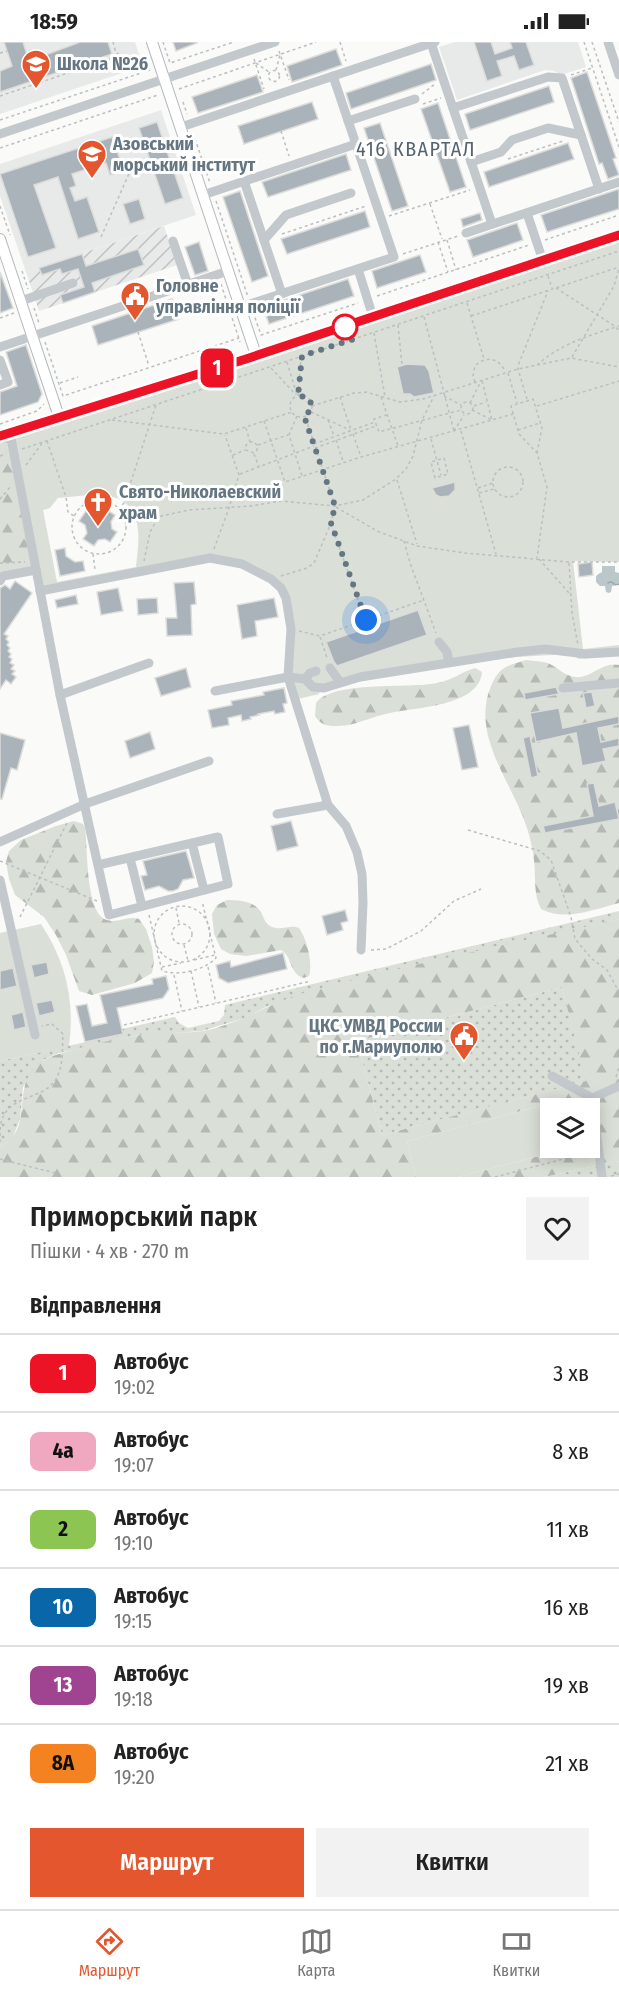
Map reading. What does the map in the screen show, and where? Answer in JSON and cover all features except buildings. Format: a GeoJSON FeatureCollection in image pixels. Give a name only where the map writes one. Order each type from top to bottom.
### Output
{"type":"FeatureCollection","features":[{"type":"Feature","properties":{"kind":"main road"},"geometry":{"type":"LineString","coordinates":[[152,42],[185,125],[208,193],[223,273],[245,306],[256,355]]}},
{"type":"Feature","properties":{"kind":"main road"},"geometry":{"type":"LineString","coordinates":[[5,435],[619,235]]}},
{"type":"Feature","properties":{"kind":"main road"},"geometry":{"type":"LineString","coordinates":[[0,239],[37,335],[59,417]]}},
{"type":"Feature","properties":{"kind":"street"},"geometry":{"type":"LineString","coordinates":[[608,42],[619,75]]}},
{"type":"Feature","properties":{"kind":"street"},"geometry":{"type":"LineString","coordinates":[[185,125],[433,43],[492,224]]}},
{"type":"Feature","properties":{"kind":"street"},"geometry":{"type":"LineString","coordinates":[[0,134],[251,50],[277,45]]}},
{"type":"Feature","properties":{"kind":"street"},"geometry":{"type":"LineString","coordinates":[[245,306],[394,257],[333,76]]}},
{"type":"Feature","properties":{"kind":"street"},"geometry":{"type":"LineString","coordinates":[[453,108],[548,77],[562,78],[599,189]]}},
{"type":"Feature","properties":{"kind":"street"},"geometry":{"type":"LineString","coordinates":[[348,121],[418,102]]}},
{"type":"Feature","properties":{"kind":"street"},"geometry":{"type":"LineString","coordinates":[[471,162],[501,152],[512,140],[548,128],[581,135]]}},
{"type":"Feature","properties":{"kind":"street"},"geometry":{"type":"LineString","coordinates":[[208,193],[356,144]]}},
{"type":"Feature","properties":{"kind":"street"},"geometry":{"type":"LineString","coordinates":[[244,181],[282,294]]}},
{"type":"Feature","properties":{"kind":"street"},"geometry":{"type":"LineString","coordinates":[[466,233],[619,182]]}},
{"type":"Feature","properties":{"kind":"street"},"geometry":{"type":"LineString","coordinates":[[264,240],[286,215],[351,193]]}},
{"type":"Feature","properties":{"kind":"street"},"geometry":{"type":"LineString","coordinates":[[527,213],[543,261]]}},
{"type":"Feature","properties":{"kind":"street"},"geometry":{"type":"LineString","coordinates":[[173,241],[188,285]]}},
{"type":"Feature","properties":{"kind":"street"},"geometry":{"type":"LineString","coordinates":[[358,268],[373,317]]}},
{"type":"Feature","properties":{"kind":"street"},"geometry":{"type":"LineString","coordinates":[[0,347],[223,273]]}},
{"type":"Feature","properties":{"kind":"street"},"geometry":{"type":"LineString","coordinates":[[23,303],[73,284]]}},
{"type":"Feature","properties":{"kind":"street"},"geometry":{"type":"LineString","coordinates":[[0,360],[8,382],[0,385]]}},
{"type":"Feature","properties":{"kind":"street"},"geometry":{"type":"LineString","coordinates":[[5,435],[14,452],[60,695],[109,915],[228,884],[218,837],[98,865]]}},
{"type":"Feature","properties":{"kind":"street"},"geometry":{"type":"LineString","coordinates":[[40,591],[210,558],[242,564],[271,579],[281,588],[286,598],[291,629],[288,677],[328,805],[346,826],[360,863],[363,903],[361,950]]}},
{"type":"Feature","properties":{"kind":"street"},"geometry":{"type":"LineString","coordinates":[[0,581],[3,576],[35,566]]}},
{"type":"Feature","properties":{"kind":"street"},"geometry":{"type":"LineString","coordinates":[[439,642],[447,652],[449,662]]}},
{"type":"Feature","properties":{"kind":"street"},"geometry":{"type":"LineString","coordinates":[[214,691],[288,677],[305,679],[316,688],[324,688],[340,682],[449,662],[545,650],[585,654],[619,652]]}},
{"type":"Feature","properties":{"kind":"street"},"geometry":{"type":"LineString","coordinates":[[60,695],[148,663]]}},
{"type":"Feature","properties":{"kind":"street"},"geometry":{"type":"LineString","coordinates":[[330,668],[340,682]]}},
{"type":"Feature","properties":{"kind":"street"},"geometry":{"type":"LineString","coordinates":[[305,679],[310,673],[316,671]]}},
{"type":"Feature","properties":{"kind":"street"},"geometry":{"type":"LineString","coordinates":[[563,688],[619,682]]}},
{"type":"Feature","properties":{"kind":"street"},"geometry":{"type":"LineString","coordinates":[[0,842],[85,804],[209,760]]}},
{"type":"Feature","properties":{"kind":"street"},"geometry":{"type":"LineString","coordinates":[[277,814],[328,805]]}},
{"type":"Feature","properties":{"kind":"street"},"geometry":{"type":"LineString","coordinates":[[192,843],[202,891]]}},
{"type":"Feature","properties":{"kind":"street"},"geometry":{"type":"LineString","coordinates":[[130,858],[144,906]]}},
{"type":"Feature","properties":{"kind":"street"},"geometry":{"type":"LineString","coordinates":[[0,880],[34,1035]]}},
{"type":"Feature","properties":{"kind":"street"},"geometry":{"type":"LineString","coordinates":[[552,1076],[592,1098],[619,1086]]}},
{"type":"Feature","properties":{"kind":"street"},"geometry":{"type":"LineString","coordinates":[[600,1158],[602,1177]]}},
{"type":"Feature","properties":{"kind":"path"},"geometry":{"type":"LineString","coordinates":[[0,120],[150,70],[116,53],[113,42]]}},
{"type":"Feature","properties":{"kind":"path"},"geometry":{"type":"LineString","coordinates":[[163,42],[170,63],[234,42]]}},
{"type":"Feature","properties":{"kind":"path"},"geometry":{"type":"LineString","coordinates":[[316,42],[178,88],[185,125],[245,306],[261,335],[619,215]]}},
{"type":"Feature","properties":{"kind":"path"},"geometry":{"type":"LineString","coordinates":[[340,42],[349,70]]}},
{"type":"Feature","properties":{"kind":"path"},"geometry":{"type":"LineString","coordinates":[[584,42],[619,147]]}},
{"type":"Feature","properties":{"kind":"path"},"geometry":{"type":"LineString","coordinates":[[592,42],[619,122]]}},
{"type":"Feature","properties":{"kind":"path"},"geometry":{"type":"LineString","coordinates":[[277,45],[292,90]]}},
{"type":"Feature","properties":{"kind":"path"},"geometry":{"type":"LineString","coordinates":[[251,50],[268,98]]}},
{"type":"Feature","properties":{"kind":"path"},"geometry":{"type":"LineString","coordinates":[[0,53],[7,51]]}},
{"type":"Feature","properties":{"kind":"path"},"geometry":{"type":"LineString","coordinates":[[270,73],[270,79],[276,81],[279,76],[276,71],[280,54]]}},
{"type":"Feature","properties":{"kind":"path"},"geometry":{"type":"LineString","coordinates":[[0,96],[121,55]]}},
{"type":"Feature","properties":{"kind":"path"},"geometry":{"type":"LineString","coordinates":[[256,62],[270,73]]}},
{"type":"Feature","properties":{"kind":"path"},"geometry":{"type":"LineString","coordinates":[[562,78],[592,68]]}},
{"type":"Feature","properties":{"kind":"path"},"geometry":{"type":"LineString","coordinates":[[270,73],[276,71]]}},
{"type":"Feature","properties":{"kind":"path"},"geometry":{"type":"LineString","coordinates":[[418,102],[443,78]]}},
{"type":"Feature","properties":{"kind":"path"},"geometry":{"type":"LineString","coordinates":[[0,148],[159,94]]}},
{"type":"Feature","properties":{"kind":"path"},"geometry":{"type":"LineString","coordinates":[[418,102],[449,96]]}},
{"type":"Feature","properties":{"kind":"path"},"geometry":{"type":"LineString","coordinates":[[281,131],[292,165]]}},
{"type":"Feature","properties":{"kind":"path"},"geometry":{"type":"LineString","coordinates":[[506,159],[581,135]]}},
{"type":"Feature","properties":{"kind":"path"},"geometry":{"type":"LineString","coordinates":[[101,237],[135,160]]}},
{"type":"Feature","properties":{"kind":"path"},"geometry":{"type":"LineString","coordinates":[[381,219],[479,186]]}},
{"type":"Feature","properties":{"kind":"path"},"geometry":{"type":"LineString","coordinates":[[264,240],[375,203]]}},
{"type":"Feature","properties":{"kind":"path"},"geometry":{"type":"LineString","coordinates":[[429,203],[442,241]]}},
{"type":"Feature","properties":{"kind":"path"},"geometry":{"type":"LineString","coordinates":[[394,257],[466,233]]}},
{"type":"Feature","properties":{"kind":"path"},"geometry":{"type":"LineString","coordinates":[[446,240],[456,270]]}},
{"type":"Feature","properties":{"kind":"path"},"geometry":{"type":"LineString","coordinates":[[438,242],[448,273]]}},
{"type":"Feature","properties":{"kind":"path"},"geometry":{"type":"LineString","coordinates":[[14,452],[619,251]]}},
{"type":"Feature","properties":{"kind":"path"},"geometry":{"type":"LineString","coordinates":[[471,316],[619,267]]}},
{"type":"Feature","properties":{"kind":"path"},"geometry":{"type":"LineString","coordinates":[[571,358],[614,286],[619,267]]}},
{"type":"Feature","properties":{"kind":"path"},"geometry":{"type":"LineString","coordinates":[[223,273],[240,342]]}},
{"type":"Feature","properties":{"kind":"path"},"geometry":{"type":"LineString","coordinates":[[548,275],[552,289]]}},
{"type":"Feature","properties":{"kind":"path"},"geometry":{"type":"LineString","coordinates":[[556,288],[618,326]]}},
{"type":"Feature","properties":{"kind":"path"},"geometry":{"type":"LineString","coordinates":[[527,401],[518,369],[549,290]]}},
{"type":"Feature","properties":{"kind":"path"},"geometry":{"type":"LineString","coordinates":[[467,302],[484,359]]}},
{"type":"Feature","properties":{"kind":"path"},"geometry":{"type":"LineString","coordinates":[[0,318],[23,303],[63,396],[239,338]]}},
{"type":"Feature","properties":{"kind":"path"},"geometry":{"type":"LineString","coordinates":[[424,316],[454,432]]}},
{"type":"Feature","properties":{"kind":"path"},"geometry":{"type":"LineString","coordinates":[[398,324],[402,365]]}},
{"type":"Feature","properties":{"kind":"path"},"geometry":{"type":"LineString","coordinates":[[618,326],[619,331]]}},
{"type":"Feature","properties":{"kind":"path"},"geometry":{"type":"LineString","coordinates":[[536,365],[559,348],[618,326]]}},
{"type":"Feature","properties":{"kind":"path"},"geometry":{"type":"LineString","coordinates":[[138,332],[150,367]]}},
{"type":"Feature","properties":{"kind":"path"},"geometry":{"type":"LineString","coordinates":[[374,332],[385,398]]}},
{"type":"Feature","properties":{"kind":"path"},"geometry":{"type":"LineString","coordinates":[[302,356],[297,396],[291,403],[292,412],[297,416],[304,416],[312,406],[339,397],[366,392],[400,402],[423,399],[518,369],[571,358],[619,367]]}},
{"type":"Feature","properties":{"kind":"path"},"geometry":{"type":"LineString","coordinates":[[475,383],[473,371],[479,362],[484,359],[495,360],[500,363],[506,373],[517,404]]}},
{"type":"Feature","properties":{"kind":"path"},"geometry":{"type":"LineString","coordinates":[[286,361],[297,396]]}},
{"type":"Feature","properties":{"kind":"path"},"geometry":{"type":"LineString","coordinates":[[270,367],[297,396],[306,397],[312,406]]}},
{"type":"Feature","properties":{"kind":"path"},"geometry":{"type":"LineString","coordinates":[[59,383],[78,377]]}},
{"type":"Feature","properties":{"kind":"path"},"geometry":{"type":"LineString","coordinates":[[482,380],[492,421]]}},
{"type":"Feature","properties":{"kind":"path"},"geometry":{"type":"LineString","coordinates":[[470,403],[482,380]]}},
{"type":"Feature","properties":{"kind":"path"},"geometry":{"type":"LineString","coordinates":[[536,407],[619,381]]}},
{"type":"Feature","properties":{"kind":"path"},"geometry":{"type":"LineString","coordinates":[[443,394],[462,405]]}},
{"type":"Feature","properties":{"kind":"path"},"geometry":{"type":"LineString","coordinates":[[381,396],[398,447]]}},
{"type":"Feature","properties":{"kind":"path"},"geometry":{"type":"LineString","coordinates":[[125,524],[189,510],[229,508],[281,501],[335,506],[363,500],[396,479],[406,469],[413,456],[422,420],[434,396]]}},
{"type":"Feature","properties":{"kind":"path"},"geometry":{"type":"LineString","coordinates":[[339,397],[361,457]]}},
{"type":"Feature","properties":{"kind":"path"},"geometry":{"type":"LineString","coordinates":[[537,453],[542,428],[533,399],[511,405],[519,434],[537,453],[547,487],[538,559]]}},
{"type":"Feature","properties":{"kind":"path"},"geometry":{"type":"LineString","coordinates":[[0,424],[37,411],[47,401]]}},
{"type":"Feature","properties":{"kind":"path"},"geometry":{"type":"LineString","coordinates":[[461,410],[465,402],[473,406]]}},
{"type":"Feature","properties":{"kind":"path"},"geometry":{"type":"LineString","coordinates":[[473,406],[488,402]]}},
{"type":"Feature","properties":{"kind":"path"},"geometry":{"type":"LineString","coordinates":[[118,509],[124,503],[156,404]]}},
{"type":"Feature","properties":{"kind":"path"},"geometry":{"type":"LineString","coordinates":[[454,432],[465,413],[469,413],[473,406]]}},
{"type":"Feature","properties":{"kind":"path"},"geometry":{"type":"LineString","coordinates":[[375,422],[379,432],[461,410],[465,413]]}},
{"type":"Feature","properties":{"kind":"path"},"geometry":{"type":"LineString","coordinates":[[472,410],[492,421]]}},
{"type":"Feature","properties":{"kind":"path"},"geometry":{"type":"LineString","coordinates":[[310,411],[351,431]]}},
{"type":"Feature","properties":{"kind":"path"},"geometry":{"type":"LineString","coordinates":[[111,419],[224,434],[292,412]]}},
{"type":"Feature","properties":{"kind":"path"},"geometry":{"type":"LineString","coordinates":[[264,421],[285,482],[361,457],[513,414]]}},
{"type":"Feature","properties":{"kind":"path"},"geometry":{"type":"LineString","coordinates":[[315,446],[387,415]]}},
{"type":"Feature","properties":{"kind":"path"},"geometry":{"type":"LineString","coordinates":[[297,416],[289,435],[302,477]]}},
{"type":"Feature","properties":{"kind":"path"},"geometry":{"type":"LineString","coordinates":[[271,579],[307,568],[314,563],[331,523],[335,506],[304,416]]}},
{"type":"Feature","properties":{"kind":"path"},"geometry":{"type":"LineString","coordinates":[[328,420],[344,463]]}},
{"type":"Feature","properties":{"kind":"path"},"geometry":{"type":"LineString","coordinates":[[518,430],[540,423]]}},
{"type":"Feature","properties":{"kind":"path"},"geometry":{"type":"LineString","coordinates":[[239,474],[377,425]]}},
{"type":"Feature","properties":{"kind":"path"},"geometry":{"type":"LineString","coordinates":[[245,427],[250,442]]}},
{"type":"Feature","properties":{"kind":"path"},"geometry":{"type":"LineString","coordinates":[[461,430],[496,555]]}},
{"type":"Feature","properties":{"kind":"path"},"geometry":{"type":"LineString","coordinates":[[210,558],[239,474],[224,434]]}},
{"type":"Feature","properties":{"kind":"path"},"geometry":{"type":"LineString","coordinates":[[250,442],[257,445],[289,435]]}},
{"type":"Feature","properties":{"kind":"path"},"geometry":{"type":"LineString","coordinates":[[431,439],[442,476]]}},
{"type":"Feature","properties":{"kind":"path"},"geometry":{"type":"LineString","coordinates":[[47,440],[66,497],[68,512],[74,516]]}},
{"type":"Feature","properties":{"kind":"path"},"geometry":{"type":"LineString","coordinates":[[246,450],[246,445],[250,442]]}},
{"type":"Feature","properties":{"kind":"path"},"geometry":{"type":"LineString","coordinates":[[254,453],[257,445]]}},
{"type":"Feature","properties":{"kind":"path"},"geometry":{"type":"LineString","coordinates":[[232,455],[246,450]]}},
{"type":"Feature","properties":{"kind":"path"},"geometry":{"type":"LineString","coordinates":[[246,450],[254,453]]}},
{"type":"Feature","properties":{"kind":"path"},"geometry":{"type":"LineString","coordinates":[[254,453],[259,467]]}},
{"type":"Feature","properties":{"kind":"path"},"geometry":{"type":"LineString","coordinates":[[444,458],[448,474],[435,478],[430,462],[437,460],[444,458]]}},
{"type":"Feature","properties":{"kind":"path"},"geometry":{"type":"LineString","coordinates":[[504,468],[517,471],[522,478],[519,491],[512,496],[502,496],[493,483],[496,473],[504,468]]}},
{"type":"Feature","properties":{"kind":"path"},"geometry":{"type":"LineString","coordinates":[[396,479],[417,546]]}},
{"type":"Feature","properties":{"kind":"path"},"geometry":{"type":"LineString","coordinates":[[477,488],[493,483]]}},
{"type":"Feature","properties":{"kind":"path"},"geometry":{"type":"LineString","coordinates":[[479,494],[495,489]]}},
{"type":"Feature","properties":{"kind":"path"},"geometry":{"type":"LineString","coordinates":[[96,501],[110,502],[118,509],[125,524],[123,538],[115,549],[102,554],[82,548],[72,530],[74,516],[83,506],[96,501]]}},
{"type":"Feature","properties":{"kind":"path"},"geometry":{"type":"LineString","coordinates":[[335,506],[377,531],[417,546],[569,562],[619,562]]}},
{"type":"Feature","properties":{"kind":"path"},"geometry":{"type":"LineString","coordinates":[[142,571],[148,539],[158,517]]}},
{"type":"Feature","properties":{"kind":"path"},"geometry":{"type":"LineString","coordinates":[[331,523],[368,627]]}},
{"type":"Feature","properties":{"kind":"path"},"geometry":{"type":"LineString","coordinates":[[404,541],[439,642]]}},
{"type":"Feature","properties":{"kind":"path"},"geometry":{"type":"LineString","coordinates":[[93,553],[97,580]]}},
{"type":"Feature","properties":{"kind":"path"},"geometry":{"type":"LineString","coordinates":[[538,559],[571,594]]}},
{"type":"Feature","properties":{"kind":"path"},"geometry":{"type":"LineString","coordinates":[[0,562],[35,566]]}},
{"type":"Feature","properties":{"kind":"path"},"geometry":{"type":"LineString","coordinates":[[569,562],[575,632],[579,646]]}},
{"type":"Feature","properties":{"kind":"path"},"geometry":{"type":"LineString","coordinates":[[296,630],[320,636],[424,600]]}},
{"type":"Feature","properties":{"kind":"path"},"geometry":{"type":"LineString","coordinates":[[320,636],[330,668]]}},
{"type":"Feature","properties":{"kind":"path"},"geometry":{"type":"LineString","coordinates":[[20,917],[74,809]]}},
{"type":"Feature","properties":{"kind":"path"},"geometry":{"type":"LineString","coordinates":[[468,830],[540,851],[551,861],[572,917],[575,939],[592,959],[608,970],[619,992]]}},
{"type":"Feature","properties":{"kind":"path"},"geometry":{"type":"LineString","coordinates":[[0,861],[106,904]]}},
{"type":"Feature","properties":{"kind":"path"},"geometry":{"type":"LineString","coordinates":[[361,950],[386,949],[421,931],[454,901],[481,890]]}},
{"type":"Feature","properties":{"kind":"path"},"geometry":{"type":"LineString","coordinates":[[144,906],[156,943],[166,957],[177,961],[188,961],[203,952],[209,942],[208,924],[200,913],[189,907],[176,907],[164,913],[154,930],[156,943],[162,971],[173,974],[207,966],[216,958],[202,891]]}},
{"type":"Feature","properties":{"kind":"path"},"geometry":{"type":"LineString","coordinates":[[176,907],[179,924]]}},
{"type":"Feature","properties":{"kind":"path"},"geometry":{"type":"LineString","coordinates":[[179,924],[185,924],[192,932],[192,937],[184,944],[174,941],[172,936],[175,926],[179,924]]}},
{"type":"Feature","properties":{"kind":"path"},"geometry":{"type":"LineString","coordinates":[[184,944],[188,961]]}},
{"type":"Feature","properties":{"kind":"path"},"geometry":{"type":"LineString","coordinates":[[161,967],[215,955]]}},
{"type":"Feature","properties":{"kind":"path"},"geometry":{"type":"LineString","coordinates":[[207,966],[216,1004]]}},
{"type":"Feature","properties":{"kind":"path"},"geometry":{"type":"LineString","coordinates":[[190,970],[199,1008]]}},
{"type":"Feature","properties":{"kind":"path"},"geometry":{"type":"LineString","coordinates":[[173,974],[182,1012]]}},
{"type":"Feature","properties":{"kind":"path"},"geometry":{"type":"LineString","coordinates":[[124,1025],[311,981]]}},
{"type":"Feature","properties":{"kind":"path"},"geometry":{"type":"LineString","coordinates":[[0,1142],[1,1122],[8,1109],[18,1100],[50,1087],[57,1079],[62,1062],[63,1034],[52,1024]]}},
{"type":"Feature","properties":{"kind":"path"},"geometry":{"type":"LineString","coordinates":[[495,1177],[567,1158]]}},
{"type":"Feature","properties":{"kind":"path"},"geometry":{"type":"LineString","coordinates":[[0,1160],[55,1173],[55,1177]]}},
{"type":"Feature","properties":{"kind":"path"},"geometry":{"type":"LineString","coordinates":[[606,1177],[619,1174]]}},
{"type":"Feature","properties":{"kind":"shaded area","name":"Школа №26"},"geometry":{"type":"Polygon","coordinates":[[[0,42],[135,42],[143,66],[0,114],[0,42]]]}},
{"type":"Feature","properties":{"kind":"shaded area"},"geometry":{"type":"Polygon","coordinates":[[[455,42],[578,42],[586,67],[561,75],[545,70],[457,100],[439,47],[455,42]]]}},
{"type":"Feature","properties":{"kind":"shaded area","name":"Азовський морський інститут"},"geometry":{"type":"Polygon","coordinates":[[[161,110],[196,215],[26,272],[0,196],[0,164],[161,110]]]}},
{"type":"Feature","properties":{"kind":"shaded area"},"geometry":{"type":"Polygon","coordinates":[[[164,226],[177,265],[39,311],[26,272],[164,226]]]}},
{"type":"Feature","properties":{"kind":"green space"},"geometry":{"type":"Polygon","coordinates":[[[619,235],[619,562],[573,561],[583,649],[619,645],[619,655],[579,659],[570,654],[480,659],[320,689],[319,694],[298,699],[290,676],[293,629],[283,599],[279,591],[268,582],[241,567],[210,561],[41,594],[7,437],[619,235]],[[100,494],[58,498],[50,508],[43,510],[57,582],[136,567],[138,532],[135,516],[122,500],[100,494]]]}},
{"type":"Feature","properties":{"kind":"green space"},"geometry":{"type":"Polygon","coordinates":[[[7,437],[32,567],[0,572],[0,439],[7,437]]]}},
{"type":"Feature","properties":{"kind":"green space"},"geometry":{"type":"Polygon","coordinates":[[[526,660],[547,663],[575,677],[581,677],[607,665],[619,665],[619,903],[570,914],[550,913],[541,909],[538,904],[534,856],[528,832],[521,811],[489,741],[486,723],[486,705],[496,677],[505,668],[526,660]]]}},
{"type":"Feature","properties":{"kind":"green space"},"geometry":{"type":"Polygon","coordinates":[[[475,668],[482,672],[478,684],[458,699],[429,707],[383,714],[342,726],[326,725],[315,716],[316,703],[325,696],[338,691],[437,683],[475,668]]]}},
{"type":"Feature","properties":{"kind":"green space"},"geometry":{"type":"Polygon","coordinates":[[[74,821],[83,824],[85,828],[91,894],[100,915],[111,921],[139,919],[146,929],[154,962],[152,973],[135,983],[92,995],[79,991],[66,955],[44,917],[15,895],[6,862],[9,851],[21,840],[74,821]]]}},
{"type":"Feature","properties":{"kind":"green space"},"geometry":{"type":"Polygon","coordinates":[[[227,900],[254,905],[261,912],[266,923],[272,927],[299,928],[308,951],[309,976],[304,978],[299,976],[281,950],[246,956],[230,954],[221,949],[214,934],[212,914],[217,905],[227,900]]]}},
{"type":"Feature","properties":{"kind":"green space"},"geometry":{"type":"Polygon","coordinates":[[[619,911],[619,919],[268,1006],[244,1018],[202,1031],[138,1035],[59,1053],[43,1060],[23,1087],[20,1119],[12,1139],[0,1147],[0,1061],[122,1034],[122,1029],[175,1017],[179,1023],[188,1028],[219,1021],[224,1015],[225,1005],[619,911]]]}},
{"type":"Feature","properties":{"kind":"green space"},"geometry":{"type":"Polygon","coordinates":[[[619,919],[619,1161],[544,1177],[458,1177],[540,1156],[540,1158],[600,1158],[600,1098],[540,1098],[540,1106],[407,1141],[416,1177],[0,1177],[0,1147],[11,1139],[17,1130],[27,1080],[32,1070],[50,1057],[81,1047],[137,1035],[204,1031],[231,1023],[296,995],[619,919]],[[562,987],[357,1041],[382,1135],[586,1081],[562,987]]]}},
{"type":"Feature","properties":{"kind":"green space"},"geometry":{"type":"Polygon","coordinates":[[[41,924],[57,953],[67,982],[71,1013],[69,1046],[0,1061],[0,933],[41,924]]]}},
{"type":"Feature","properties":{"kind":"green space"},"geometry":{"type":"Polygon","coordinates":[[[562,987],[587,1081],[382,1135],[357,1041],[562,987]]]}},
{"type":"Feature","properties":{"kind":"green space"},"geometry":{"type":"Polygon","coordinates":[[[540,1106],[540,1156],[458,1177],[416,1177],[407,1141],[540,1106]]]}},
{"type":"Feature","properties":{"kind":"green space"},"geometry":{"type":"Polygon","coordinates":[[[619,1161],[619,1177],[544,1177],[619,1161]]]}},
{"type":"Feature","properties":{"kind":"water"},"geometry":{"type":"Polygon","coordinates":[[[602,566],[615,566],[615,572],[619,573],[619,585],[612,586],[609,593],[606,592],[605,586],[600,586],[596,582],[596,576],[602,572],[602,566]]]}},
{"type":"Feature","properties":{"kind":"bus line","name":"1"},"geometry":{"type":"LineString","coordinates":[[0,436],[345,327],[619,235]]}},
{"type":"Feature","properties":{"kind":"place","name":"Школа №26"},"geometry":{"type":"Point","coordinates":[36,90]}},
{"type":"Feature","properties":{"kind":"place","name":"Азовський морський інститут"},"geometry":{"type":"Point","coordinates":[92,180]}},
{"type":"Feature","properties":{"kind":"place","name":"Головне управління поліції"},"geometry":{"type":"Point","coordinates":[135,322]}},
{"type":"Feature","properties":{"kind":"place","name":"Свято-Николаевский храм"},"geometry":{"type":"Point","coordinates":[98,528]}},
{"type":"Feature","properties":{"kind":"place","name":"ЦКС УМВД России по г.Мариуполю"},"geometry":{"type":"Point","coordinates":[464,1062]}},
{"type":"Feature","properties":{"kind":"district","name":"416 КВАРТАЛ"},"geometry":{"type":"Point","coordinates":[416,149]}},
{"type":"Feature","properties":{"kind":"route"},"geometry":{"type":"LineString","coordinates":[[345,327],[357,338],[302,356],[298,396],[304,395],[309,398],[312,406],[309,413],[304,416],[335,506],[331,523],[366,620]]}}]}
